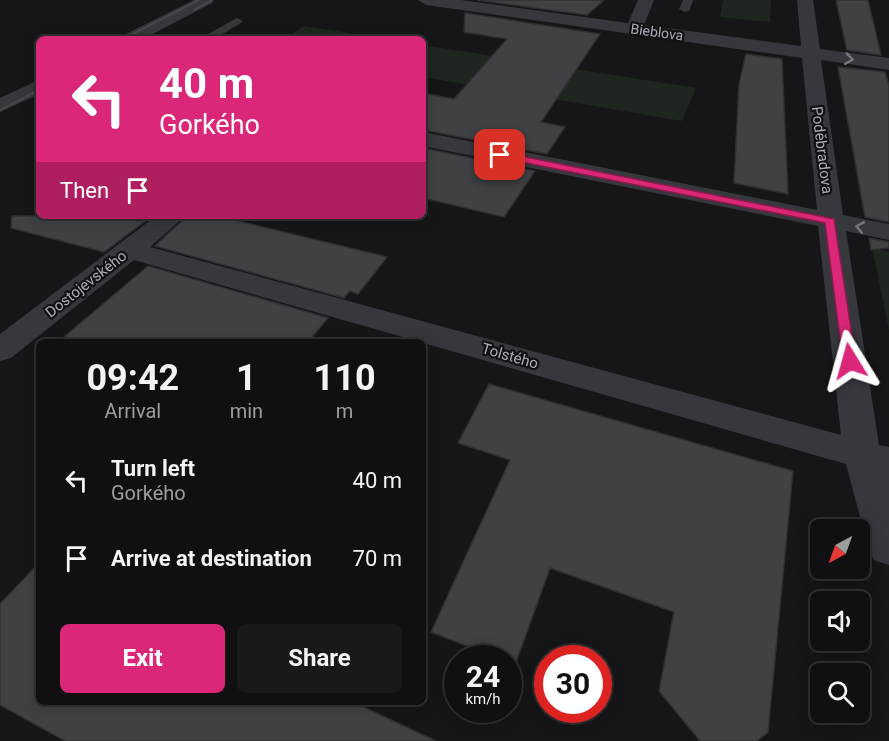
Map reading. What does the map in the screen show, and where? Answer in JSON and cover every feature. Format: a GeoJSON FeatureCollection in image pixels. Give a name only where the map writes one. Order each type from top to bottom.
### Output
{"type":"FeatureCollection","features":[{"type":"Feature","properties":{"kind":"street"},"geometry":{"type":"LineString","coordinates":[[136,36],[206,0]]}},
{"type":"Feature","properties":{"kind":"street","name":"Bieblova"},"geometry":{"type":"LineString","coordinates":[[426,0],[889,64]]}},
{"type":"Feature","properties":{"kind":"street"},"geometry":{"type":"LineString","coordinates":[[634,29],[646,0]]}},
{"type":"Feature","properties":{"kind":"street","name":"Poděbradova"},"geometry":{"type":"LineString","coordinates":[[805,0],[831,221],[876,458],[889,547]]}},
{"type":"Feature","properties":{"kind":"street"},"geometry":{"type":"LineString","coordinates":[[0,106],[36,88]]}},
{"type":"Feature","properties":{"kind":"street"},"geometry":{"type":"LineString","coordinates":[[426,140],[889,232]]}},
{"type":"Feature","properties":{"kind":"street","name":"Dostojevského"},"geometry":{"type":"LineString","coordinates":[[0,350],[168,219]]}},
{"type":"Feature","properties":{"kind":"street","name":"Tolstého"},"geometry":{"type":"LineString","coordinates":[[130,250],[876,458]]}},
{"type":"Feature","properties":{"kind":"lane"},"geometry":{"type":"LineString","coordinates":[[210,36],[237,21]]}},
{"type":"Feature","properties":{"kind":"shaded area"},"geometry":{"type":"Polygon","coordinates":[[[723,0],[771,0],[770,22],[720,17],[723,0]]]}},
{"type":"Feature","properties":{"kind":"shaded area"},"geometry":{"type":"Polygon","coordinates":[[[304,26],[369,36],[289,36],[304,26]]]}},
{"type":"Feature","properties":{"kind":"shaded area"},"geometry":{"type":"Polygon","coordinates":[[[426,45],[696,88],[682,121],[426,78],[426,45]]]}},
{"type":"Feature","properties":{"kind":"shaded area"},"geometry":{"type":"Polygon","coordinates":[[[872,248],[889,252],[889,330],[872,248]]]}},
{"type":"Feature","properties":{"kind":"building"},"geometry":{"type":"Polygon","coordinates":[[[477,0],[604,0],[587,15],[477,0]]]}},
{"type":"Feature","properties":{"kind":"building"},"geometry":{"type":"Polygon","coordinates":[[[836,0],[868,0],[881,55],[847,50],[836,0]]]}},
{"type":"Feature","properties":{"kind":"building"},"geometry":{"type":"Polygon","coordinates":[[[465,13],[600,34],[541,122],[565,127],[547,154],[426,131],[426,94],[454,99],[507,39],[464,32],[465,13]]]}},
{"type":"Feature","properties":{"kind":"building"},"geometry":{"type":"Polygon","coordinates":[[[746,54],[782,59],[788,194],[734,183],[739,84],[746,54]]]}},
{"type":"Feature","properties":{"kind":"building"},"geometry":{"type":"Polygon","coordinates":[[[838,67],[885,72],[889,86],[889,222],[865,217],[838,67]]]}},
{"type":"Feature","properties":{"kind":"building"},"geometry":{"type":"Polygon","coordinates":[[[426,149],[535,171],[504,217],[426,199],[426,149]]]}},
{"type":"Feature","properties":{"kind":"building"},"geometry":{"type":"Polygon","coordinates":[[[12,216],[36,216],[36,219],[148,219],[104,252],[11,228],[12,216]]]}},
{"type":"Feature","properties":{"kind":"building"},"geometry":{"type":"Polygon","coordinates":[[[184,219],[230,219],[387,257],[358,294],[350,291],[344,298],[155,246],[184,219]]]}},
{"type":"Feature","properties":{"kind":"building"},"geometry":{"type":"Polygon","coordinates":[[[869,238],[889,242],[889,248],[871,250],[869,238]]]}},
{"type":"Feature","properties":{"kind":"building"},"geometry":{"type":"Polygon","coordinates":[[[148,266],[328,318],[310,339],[62,339],[148,266]]]}},
{"type":"Feature","properties":{"kind":"building"},"geometry":{"type":"Polygon","coordinates":[[[489,384],[793,471],[768,732],[757,741],[700,741],[659,691],[674,612],[550,568],[522,646],[464,645],[431,632],[510,460],[458,443],[489,384]]]}},
{"type":"Feature","properties":{"kind":"building"},"geometry":{"type":"Polygon","coordinates":[[[36,566],[36,705],[359,705],[436,741],[65,741],[0,705],[0,604],[36,566]]]}},
{"type":"Feature","properties":{"kind":"tram line"},"geometry":{"type":"LineString","coordinates":[[129,36],[199,0]]}},
{"type":"Feature","properties":{"kind":"tram line"},"geometry":{"type":"LineString","coordinates":[[194,10],[212,0]]}},
{"type":"Feature","properties":{"kind":"tram line"},"geometry":{"type":"LineString","coordinates":[[0,110],[36,92]]}},
{"type":"Feature","properties":{"kind":"route"},"geometry":{"type":"LineString","coordinates":[[500,155],[831,221],[850,361]]}}]}
